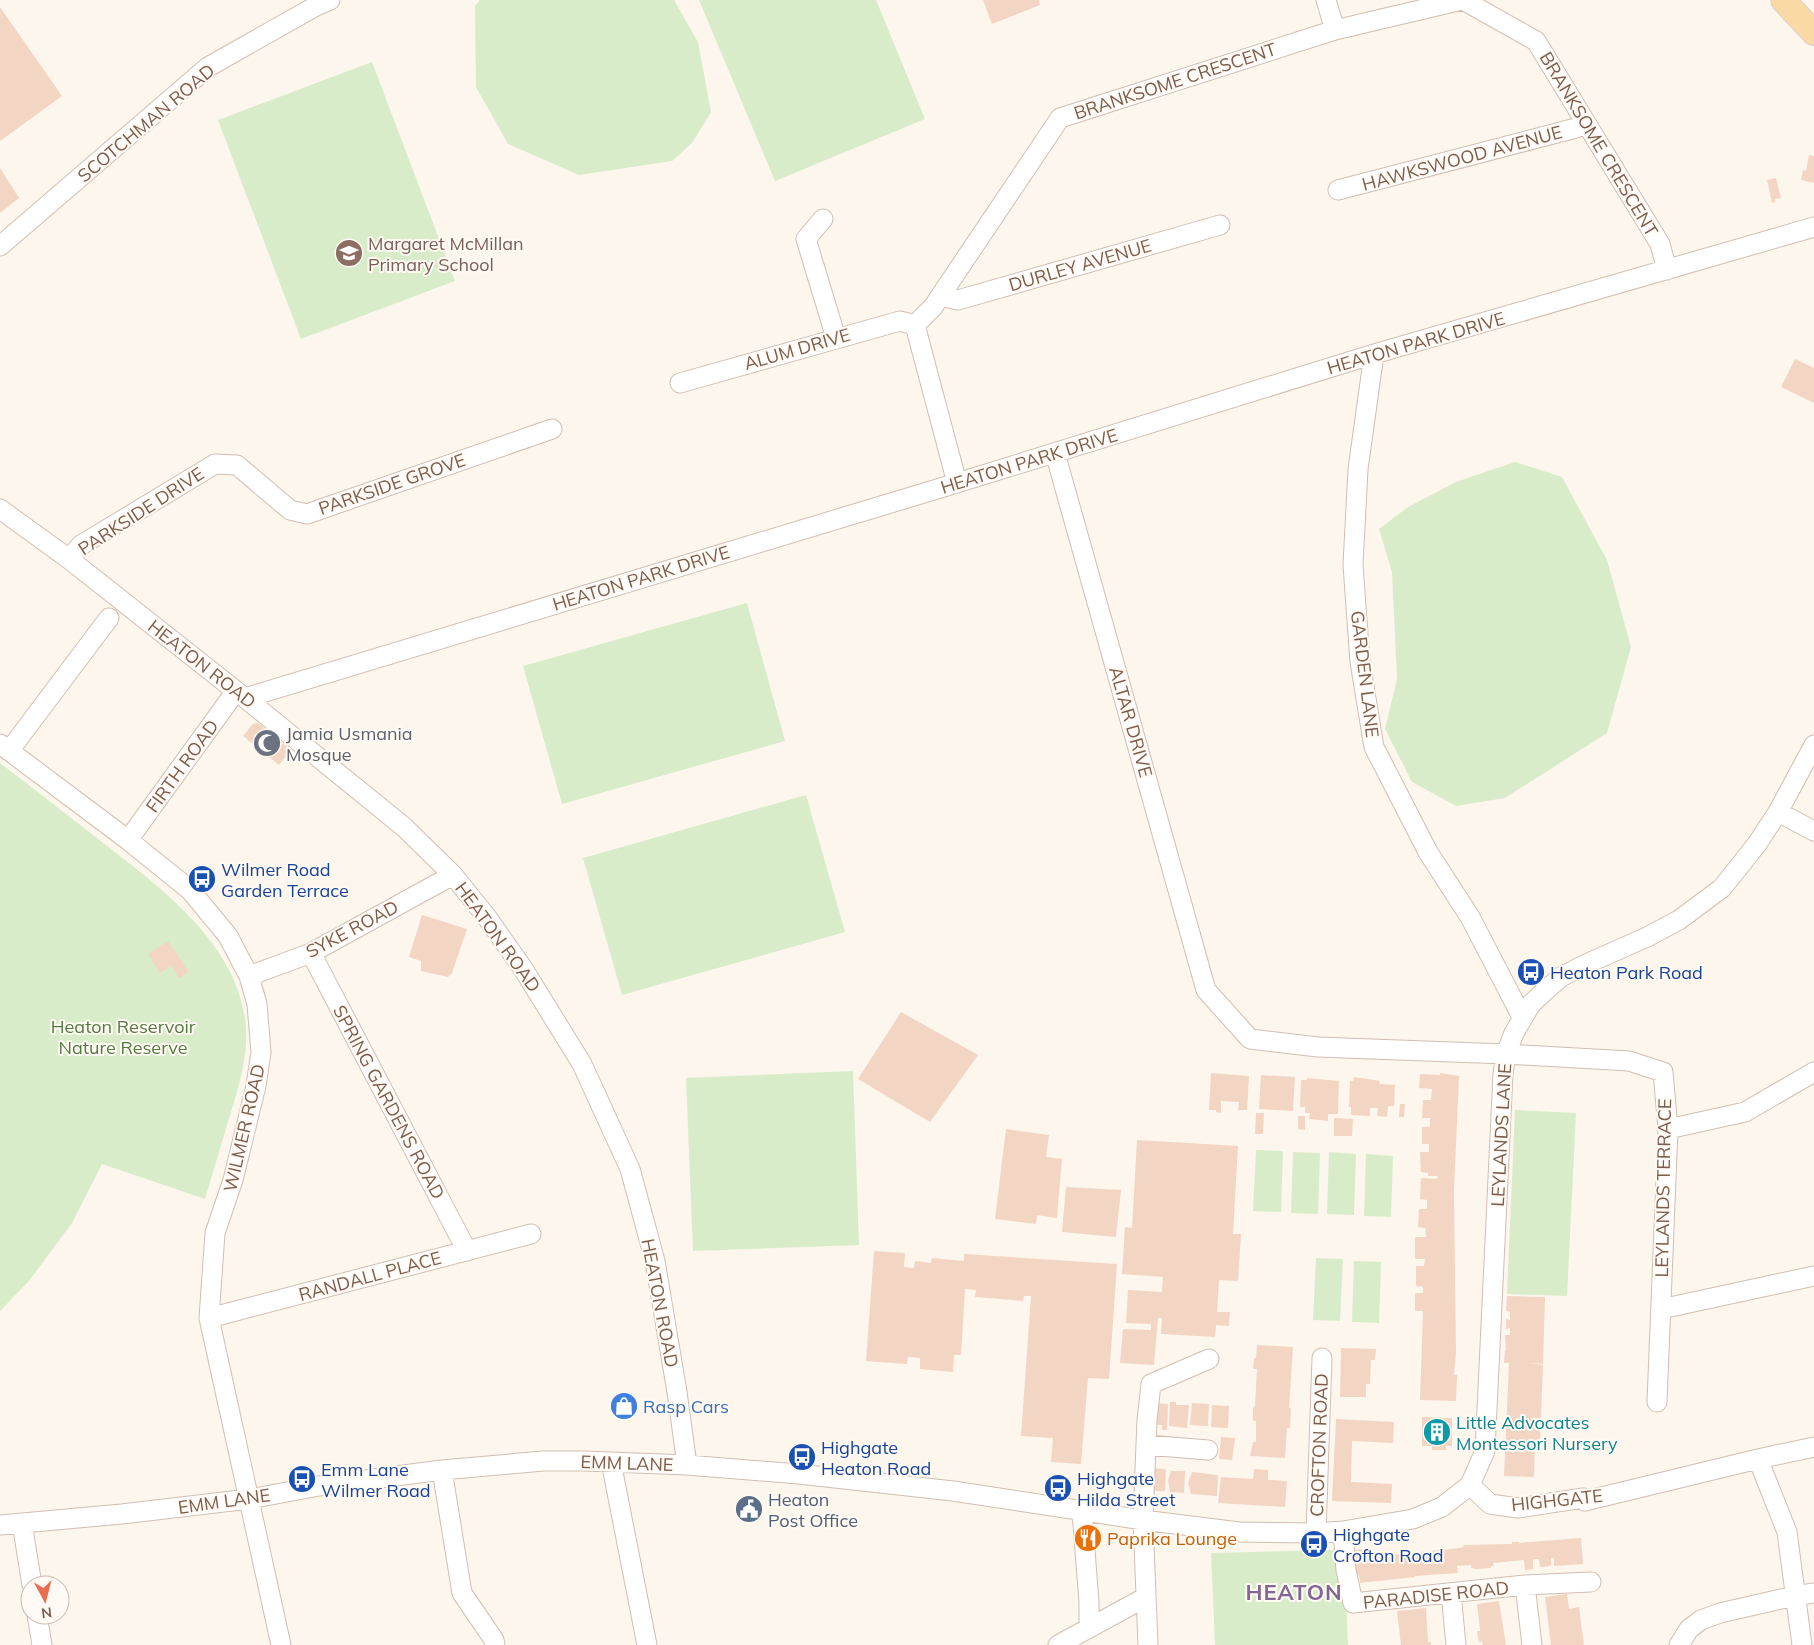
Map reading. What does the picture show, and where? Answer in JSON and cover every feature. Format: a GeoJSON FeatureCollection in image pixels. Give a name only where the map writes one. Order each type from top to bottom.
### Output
{"type":"FeatureCollection","features":[{"type":"Feature","properties":{"kind":"main road"},"geometry":{"type":"LineString","coordinates":[[1783,0],[1814,33]]}},
{"type":"Feature","properties":{"kind":"street","name":"SCOTCHMAN ROAD"},"geometry":{"type":"LineString","coordinates":[[0,246],[208,67],[329,0]]}},
{"type":"Feature","properties":{"kind":"street"},"geometry":{"type":"LineString","coordinates":[[1326,0],[1335,30]]}},
{"type":"Feature","properties":{"kind":"street","name":"BRANKSOME CRESCENT"},"geometry":{"type":"LineString","coordinates":[[915,325],[933,308],[1060,118],[1335,30],[1463,0],[1536,41],[1660,244],[1666,270]]}},
{"type":"Feature","properties":{"kind":"street","name":"HAWKSWOOD AVENUE"},"geometry":{"type":"LineString","coordinates":[[1338,190],[1576,128],[1586,123]]}},
{"type":"Feature","properties":{"kind":"street"},"geometry":{"type":"LineString","coordinates":[[823,218],[806,239],[836,338]]}},
{"type":"Feature","properties":{"kind":"street","name":"DURLEY AVENUE"},"geometry":{"type":"LineString","coordinates":[[941,296],[958,300],[1220,226]]}},
{"type":"Feature","properties":{"kind":"street","name":"HEATON PARK DRIVE"},"geometry":{"type":"LineString","coordinates":[[241,695],[957,483],[1374,354],[1814,227]]}},
{"type":"Feature","properties":{"kind":"street","name":"ALUM DRIVE"},"geometry":{"type":"LineString","coordinates":[[680,383],[900,321],[915,325]]}},
{"type":"Feature","properties":{"kind":"street"},"geometry":{"type":"LineString","coordinates":[[915,325],[957,483]]}},
{"type":"Feature","properties":{"kind":"street","name":"GARDEN LANE"},"geometry":{"type":"LineString","coordinates":[[1374,354],[1358,470],[1353,565],[1360,662],[1374,747],[1428,852],[1470,917],[1522,1017]]}},
{"type":"Feature","properties":{"kind":"street","name":"PARKSIDE GROVE"},"geometry":{"type":"LineString","coordinates":[[215,464],[237,465],[290,510],[307,514],[552,429]]}},
{"type":"Feature","properties":{"kind":"street","name":"ALTAR DRIVE"},"geometry":{"type":"LineString","coordinates":[[1056,453],[1206,990],[1250,1038],[1318,1047],[1506,1054]]}},
{"type":"Feature","properties":{"kind":"street","name":"PARKSIDE DRIVE"},"geometry":{"type":"LineString","coordinates":[[69,559],[81,545],[215,464]]}},
{"type":"Feature","properties":{"kind":"street","name":"HEATON ROAD"},"geometry":{"type":"LineString","coordinates":[[0,509],[69,559],[404,827],[452,875],[502,938],[582,1064],[630,1169],[655,1261],[687,1464]]}},
{"type":"Feature","properties":{"kind":"street"},"geometry":{"type":"LineString","coordinates":[[5,747],[110,618]]}},
{"type":"Feature","properties":{"kind":"street","name":"FIRTH ROAD"},"geometry":{"type":"LineString","coordinates":[[128,840],[241,695]]}},
{"type":"Feature","properties":{"kind":"street","name":"LEYLANDS LANE"},"geometry":{"type":"LineString","coordinates":[[1470,1485],[1485,1451],[1503,1074],[1506,1054],[1522,1017],[1531,1004],[1561,977],[1679,920],[1722,888],[1738,870],[1778,812],[1814,745]]}},
{"type":"Feature","properties":{"kind":"street","name":"WILMER ROAD"},"geometry":{"type":"LineString","coordinates":[[5,747],[128,840],[190,890],[228,936],[249,976],[257,1004],[261,1052],[256,1086],[233,1180],[215,1234],[209,1318],[281,1645]]}},
{"type":"Feature","properties":{"kind":"street"},"geometry":{"type":"LineString","coordinates":[[1778,812],[1814,831]]}},
{"type":"Feature","properties":{"kind":"street","name":"SYKE ROAD"},"geometry":{"type":"LineString","coordinates":[[249,976],[311,953],[452,875]]}},
{"type":"Feature","properties":{"kind":"street","name":"SPRING GARDENS ROAD"},"geometry":{"type":"LineString","coordinates":[[311,953],[467,1251]]}},
{"type":"Feature","properties":{"kind":"street","name":"LEYLANDS TERRACE"},"geometry":{"type":"LineString","coordinates":[[1506,1054],[1629,1061],[1663,1072],[1668,1128],[1657,1402]]}},
{"type":"Feature","properties":{"kind":"street"},"geometry":{"type":"LineString","coordinates":[[1668,1128],[1745,1112],[1814,1072]]}},
{"type":"Feature","properties":{"kind":"street","name":"RANDALL PLACE"},"geometry":{"type":"LineString","coordinates":[[209,1318],[531,1234]]}},
{"type":"Feature","properties":{"kind":"street"},"geometry":{"type":"LineString","coordinates":[[1661,1309],[1814,1276]]}},
{"type":"Feature","properties":{"kind":"street","name":"CROFTON ROAD"},"geometry":{"type":"LineString","coordinates":[[1316,1533],[1322,1358]]}},
{"type":"Feature","properties":{"kind":"street"},"geometry":{"type":"LineString","coordinates":[[1148,1645],[1143,1520],[1147,1420],[1151,1384],[1209,1359]]}},
{"type":"Feature","properties":{"kind":"street"},"geometry":{"type":"LineString","coordinates":[[1147,1445],[1208,1450]]}},
{"type":"Feature","properties":{"kind":"street","name":"HIGHGATE"},"geometry":{"type":"LineString","coordinates":[[1470,1485],[1490,1504],[1518,1508],[1583,1498],[1584,1501],[1758,1458],[1814,1447]]}},
{"type":"Feature","properties":{"kind":"street"},"geometry":{"type":"LineString","coordinates":[[1758,1458],[1787,1532],[1802,1645]]}},
{"type":"Feature","properties":{"kind":"street","name":"EMM LANE"},"geometry":{"type":"LineString","coordinates":[[0,1525],[249,1499],[319,1486],[442,1470],[543,1461],[687,1464]]}},
{"type":"Feature","properties":{"kind":"street"},"geometry":{"type":"LineString","coordinates":[[611,1462],[647,1645]]}},
{"type":"Feature","properties":{"kind":"street"},"geometry":{"type":"LineString","coordinates":[[687,1464],[954,1491],[1082,1512],[1239,1532],[1316,1533],[1343,1531],[1413,1519],[1442,1507],[1470,1485]]}},
{"type":"Feature","properties":{"kind":"street"},"geometry":{"type":"LineString","coordinates":[[442,1470],[462,1593],[494,1640],[495,1645]]}},
{"type":"Feature","properties":{"kind":"street"},"geometry":{"type":"LineString","coordinates":[[1082,1512],[1090,1602],[1089,1627]]}},
{"type":"Feature","properties":{"kind":"street"},"geometry":{"type":"LineString","coordinates":[[22,1523],[30,1575]]}},
{"type":"Feature","properties":{"kind":"street","name":"PARADISE ROAD"},"geometry":{"type":"LineString","coordinates":[[1343,1531],[1346,1570],[1353,1603],[1525,1586],[1591,1582]]}},
{"type":"Feature","properties":{"kind":"street"},"geometry":{"type":"LineString","coordinates":[[1525,1586],[1532,1645]]}},
{"type":"Feature","properties":{"kind":"street"},"geometry":{"type":"LineString","coordinates":[[1451,1593],[1456,1645]]}},
{"type":"Feature","properties":{"kind":"street"},"geometry":{"type":"LineString","coordinates":[[1679,1645],[1689,1629],[1701,1620],[1720,1613],[1814,1593]]}},
{"type":"Feature","properties":{"kind":"street"},"geometry":{"type":"LineString","coordinates":[[1058,1645],[1146,1597]]}},
{"type":"Feature","properties":{"kind":"street"},"geometry":{"type":"LineString","coordinates":[[39,1625],[42,1645]]}},
{"type":"Feature","properties":{"kind":"green space"},"geometry":{"type":"Polygon","coordinates":[[[480,0],[674,0],[698,42],[711,112],[692,143],[672,161],[579,175],[508,144],[476,87],[475,6],[480,0]]]}},
{"type":"Feature","properties":{"kind":"green space"},"geometry":{"type":"Polygon","coordinates":[[[699,0],[876,0],[925,119],[775,181],[699,0]]]}},
{"type":"Feature","properties":{"kind":"green space"},"geometry":{"type":"Polygon","coordinates":[[[372,62],[455,281],[301,339],[218,120],[372,62]]]}},
{"type":"Feature","properties":{"kind":"green space"},"geometry":{"type":"Polygon","coordinates":[[[1515,462],[1562,477],[1607,560],[1631,647],[1607,733],[1505,798],[1456,806],[1412,782],[1385,729],[1397,679],[1392,572],[1379,529],[1408,507],[1456,482],[1515,462]]]}},
{"type":"Feature","properties":{"kind":"green space"},"geometry":{"type":"Polygon","coordinates":[[[747,603],[785,741],[562,804],[523,666],[747,603]]]}},
{"type":"Feature","properties":{"kind":"green space","name":"Heaton Reservoir Nature Reserve"},"geometry":{"type":"Polygon","coordinates":[[[0,763],[152,882],[200,928],[220,954],[235,982],[244,1012],[246,1045],[239,1083],[205,1199],[102,1164],[72,1223],[28,1282],[0,1311],[0,763]]]}},
{"type":"Feature","properties":{"kind":"green space"},"geometry":{"type":"Polygon","coordinates":[[[806,795],[845,932],[622,995],[583,858],[806,795]]]}},
{"type":"Feature","properties":{"kind":"green space"},"geometry":{"type":"Polygon","coordinates":[[[853,1071],[859,1245],[693,1251],[686,1078],[853,1071]]]}},
{"type":"Feature","properties":{"kind":"green space"},"geometry":{"type":"Polygon","coordinates":[[[1515,1110],[1576,1113],[1567,1296],[1507,1294],[1515,1110]]]}},
{"type":"Feature","properties":{"kind":"green space"},"geometry":{"type":"Polygon","coordinates":[[[1256,1150],[1283,1151],[1281,1212],[1253,1211],[1256,1150]]]}},
{"type":"Feature","properties":{"kind":"green space"},"geometry":{"type":"Polygon","coordinates":[[[1293,1152],[1320,1153],[1318,1214],[1291,1213],[1293,1152]]]}},
{"type":"Feature","properties":{"kind":"green space"},"geometry":{"type":"Polygon","coordinates":[[[1329,1152],[1356,1154],[1354,1215],[1327,1214],[1329,1152]]]}},
{"type":"Feature","properties":{"kind":"green space"},"geometry":{"type":"Polygon","coordinates":[[[1366,1154],[1393,1156],[1391,1217],[1364,1216],[1366,1154]]]}},
{"type":"Feature","properties":{"kind":"green space"},"geometry":{"type":"Polygon","coordinates":[[[1316,1258],[1343,1259],[1340,1321],[1313,1320],[1316,1258]]]}},
{"type":"Feature","properties":{"kind":"green space"},"geometry":{"type":"Polygon","coordinates":[[[1354,1261],[1381,1262],[1379,1323],[1352,1322],[1354,1261]]]}},
{"type":"Feature","properties":{"kind":"green space"},"geometry":{"type":"Polygon","coordinates":[[[1344,1548],[1348,1645],[1215,1645],[1211,1553],[1331,1550],[1344,1548]]]}},
{"type":"Feature","properties":{"kind":"building"},"geometry":{"type":"Polygon","coordinates":[[[983,0],[1039,0],[1040,5],[992,24],[983,0]]]}},
{"type":"Feature","properties":{"kind":"building"},"geometry":{"type":"Polygon","coordinates":[[[0,7],[62,96],[0,141],[0,7]]]}},
{"type":"Feature","properties":{"kind":"building"},"geometry":{"type":"Polygon","coordinates":[[[1809,155],[1814,156],[1814,183],[1801,180],[1803,170],[1806,171],[1809,155]]]}},
{"type":"Feature","properties":{"kind":"building"},"geometry":{"type":"Polygon","coordinates":[[[0,168],[19,198],[0,213],[0,168]]]}},
{"type":"Feature","properties":{"kind":"building"},"geometry":{"type":"Polygon","coordinates":[[[1776,178],[1781,198],[1775,199],[1775,202],[1772,203],[1767,180],[1776,178]]]}},
{"type":"Feature","properties":{"kind":"building"},"geometry":{"type":"Polygon","coordinates":[[[1795,359],[1814,368],[1814,403],[1781,387],[1795,359]]]}},
{"type":"Feature","properties":{"kind":"building","name":"Jamia Usmania Mosque"},"geometry":{"type":"Polygon","coordinates":[[[258,723],[291,750],[279,765],[243,736],[253,724],[258,723]]]}},
{"type":"Feature","properties":{"kind":"building"},"geometry":{"type":"Polygon","coordinates":[[[422,915],[467,929],[452,973],[448,977],[421,971],[421,961],[409,957],[422,915]]]}},
{"type":"Feature","properties":{"kind":"building"},"geometry":{"type":"Polygon","coordinates":[[[168,941],[189,972],[179,978],[171,966],[160,973],[148,954],[168,941]]]}},
{"type":"Feature","properties":{"kind":"building"},"geometry":{"type":"Polygon","coordinates":[[[901,1012],[978,1055],[930,1122],[858,1079],[901,1012]]]}},
{"type":"Feature","properties":{"kind":"building"},"geometry":{"type":"Polygon","coordinates":[[[1211,1073],[1249,1076],[1247,1110],[1238,1110],[1239,1102],[1221,1101],[1221,1113],[1216,1112],[1216,1110],[1209,1110],[1211,1073]]]}},
{"type":"Feature","properties":{"kind":"building"},"geometry":{"type":"Polygon","coordinates":[[[1440,1073],[1459,1076],[1454,1191],[1456,1352],[1454,1375],[1457,1375],[1456,1401],[1420,1400],[1423,1311],[1415,1311],[1415,1293],[1423,1293],[1423,1287],[1416,1286],[1416,1266],[1424,1266],[1425,1259],[1415,1259],[1415,1237],[1426,1237],[1425,1228],[1418,1227],[1419,1209],[1427,1209],[1427,1200],[1420,1199],[1421,1178],[1437,1179],[1438,1176],[1428,1176],[1428,1173],[1421,1172],[1420,1152],[1429,1152],[1429,1144],[1422,1144],[1422,1127],[1430,1127],[1430,1118],[1422,1118],[1423,1100],[1431,1100],[1432,1089],[1419,1088],[1420,1074],[1440,1075],[1440,1073]]]}},
{"type":"Feature","properties":{"kind":"building"},"geometry":{"type":"Polygon","coordinates":[[[1261,1075],[1295,1077],[1293,1111],[1259,1109],[1261,1075]]]}},
{"type":"Feature","properties":{"kind":"building"},"geometry":{"type":"Polygon","coordinates":[[[1354,1077],[1380,1081],[1379,1084],[1395,1085],[1394,1106],[1388,1106],[1387,1117],[1377,1116],[1378,1108],[1370,1108],[1370,1116],[1351,1115],[1351,1107],[1349,1107],[1350,1081],[1353,1081],[1354,1077]]]}},
{"type":"Feature","properties":{"kind":"building"},"geometry":{"type":"Polygon","coordinates":[[[1307,1078],[1339,1081],[1338,1114],[1328,1114],[1328,1121],[1309,1119],[1310,1113],[1305,1113],[1305,1107],[1300,1107],[1301,1080],[1307,1080],[1307,1078]]]}},
{"type":"Feature","properties":{"kind":"building"},"geometry":{"type":"Polygon","coordinates":[[[1400,1104],[1405,1104],[1404,1117],[1399,1117],[1400,1104]]]}},
{"type":"Feature","properties":{"kind":"building"},"geometry":{"type":"Polygon","coordinates":[[[1256,1113],[1264,1113],[1263,1134],[1255,1134],[1256,1113]]]}},
{"type":"Feature","properties":{"kind":"building"},"geometry":{"type":"Polygon","coordinates":[[[1298,1116],[1305,1116],[1305,1130],[1298,1129],[1298,1116]]]}},
{"type":"Feature","properties":{"kind":"building"},"geometry":{"type":"Polygon","coordinates":[[[1334,1118],[1353,1119],[1352,1136],[1334,1136],[1334,1118]]]}},
{"type":"Feature","properties":{"kind":"building"},"geometry":{"type":"Polygon","coordinates":[[[1006,1129],[1049,1135],[1046,1157],[1062,1159],[1057,1218],[1037,1215],[1036,1224],[995,1219],[1006,1129]]]}},
{"type":"Feature","properties":{"kind":"building"},"geometry":{"type":"Polygon","coordinates":[[[1137,1140],[1238,1146],[1233,1234],[1241,1234],[1238,1281],[1219,1280],[1217,1312],[1230,1312],[1229,1326],[1216,1325],[1215,1337],[1161,1334],[1162,1318],[1158,1318],[1154,1365],[1120,1363],[1123,1329],[1151,1330],[1151,1324],[1126,1323],[1128,1290],[1162,1292],[1163,1277],[1122,1274],[1125,1227],[1132,1228],[1137,1140]]]}},
{"type":"Feature","properties":{"kind":"building"},"geometry":{"type":"Polygon","coordinates":[[[1066,1187],[1121,1190],[1116,1237],[1062,1232],[1066,1187]]]}},
{"type":"Feature","properties":{"kind":"building"},"geometry":{"type":"Polygon","coordinates":[[[874,1251],[905,1253],[904,1267],[914,1268],[915,1261],[931,1263],[932,1258],[964,1261],[964,1254],[1117,1264],[1109,1379],[1088,1378],[1081,1464],[1051,1462],[1053,1438],[1021,1436],[1031,1296],[1024,1296],[1023,1301],[975,1297],[976,1290],[965,1289],[961,1355],[954,1355],[953,1372],[920,1369],[920,1358],[908,1357],[907,1364],[866,1361],[874,1251]]]}},
{"type":"Feature","properties":{"kind":"building"},"geometry":{"type":"Polygon","coordinates":[[[1507,1296],[1545,1297],[1543,1364],[1530,1363],[1543,1365],[1540,1441],[1535,1440],[1534,1477],[1504,1476],[1509,1363],[1504,1363],[1506,1350],[1505,1335],[1510,1335],[1510,1328],[1506,1329],[1506,1319],[1510,1320],[1510,1312],[1506,1311],[1507,1296]]]}},
{"type":"Feature","properties":{"kind":"building"},"geometry":{"type":"Polygon","coordinates":[[[1257,1345],[1293,1347],[1289,1408],[1291,1408],[1290,1428],[1287,1428],[1285,1458],[1250,1456],[1253,1442],[1256,1442],[1256,1421],[1253,1421],[1253,1408],[1255,1406],[1257,1369],[1253,1369],[1257,1345]]]}},
{"type":"Feature","properties":{"kind":"building"},"geometry":{"type":"Polygon","coordinates":[[[1341,1348],[1376,1349],[1375,1360],[1371,1360],[1370,1384],[1366,1384],[1366,1397],[1340,1397],[1341,1348]]]}},
{"type":"Feature","properties":{"kind":"building"},"geometry":{"type":"Polygon","coordinates":[[[1170,1402],[1176,1402],[1176,1405],[1189,1405],[1187,1428],[1169,1426],[1170,1402]]]}},
{"type":"Feature","properties":{"kind":"building"},"geometry":{"type":"Polygon","coordinates":[[[1151,1403],[1168,1404],[1167,1430],[1162,1430],[1162,1425],[1151,1425],[1151,1403]]]}},
{"type":"Feature","properties":{"kind":"building"},"geometry":{"type":"Polygon","coordinates":[[[1192,1403],[1209,1404],[1208,1426],[1190,1425],[1192,1403]]]}},
{"type":"Feature","properties":{"kind":"building"},"geometry":{"type":"Polygon","coordinates":[[[1212,1405],[1229,1406],[1228,1428],[1211,1427],[1212,1405]]]}},
{"type":"Feature","properties":{"kind":"building","name":"Little Advocates Montessori Nursery"},"geometry":{"type":"Polygon","coordinates":[[[1422,1417],[1452,1418],[1452,1446],[1446,1446],[1446,1450],[1432,1450],[1432,1446],[1422,1446],[1422,1417]]]}},
{"type":"Feature","properties":{"kind":"building"},"geometry":{"type":"Polygon","coordinates":[[[1336,1419],[1394,1422],[1393,1443],[1352,1441],[1351,1482],[1392,1484],[1391,1503],[1332,1501],[1336,1419]]]}},
{"type":"Feature","properties":{"kind":"building"},"geometry":{"type":"Polygon","coordinates":[[[1221,1437],[1235,1438],[1232,1460],[1219,1459],[1221,1437]]]}},
{"type":"Feature","properties":{"kind":"building"},"geometry":{"type":"Polygon","coordinates":[[[1150,1468],[1166,1469],[1165,1491],[1149,1491],[1150,1468]]]}},
{"type":"Feature","properties":{"kind":"building"},"geometry":{"type":"Polygon","coordinates":[[[1254,1469],[1268,1470],[1268,1480],[1287,1481],[1285,1507],[1218,1503],[1221,1477],[1253,1479],[1254,1469]]]}},
{"type":"Feature","properties":{"kind":"building"},"geometry":{"type":"Polygon","coordinates":[[[1171,1471],[1185,1471],[1184,1493],[1170,1492],[1168,1480],[1171,1471]]]}},
{"type":"Feature","properties":{"kind":"building"},"geometry":{"type":"Polygon","coordinates":[[[1192,1472],[1218,1475],[1217,1496],[1191,1494],[1188,1483],[1192,1472]]]}},
{"type":"Feature","properties":{"kind":"building"},"geometry":{"type":"Polygon","coordinates":[[[1581,1538],[1583,1564],[1554,1566],[1554,1558],[1551,1558],[1551,1566],[1540,1567],[1539,1559],[1533,1559],[1533,1569],[1525,1570],[1524,1560],[1493,1563],[1494,1566],[1491,1566],[1491,1568],[1476,1569],[1471,1568],[1471,1565],[1457,1566],[1458,1573],[1360,1583],[1359,1575],[1352,1576],[1346,1551],[1364,1549],[1365,1556],[1371,1557],[1460,1548],[1464,1547],[1463,1545],[1512,1544],[1512,1542],[1581,1538]]]}},
{"type":"Feature","properties":{"kind":"building"},"geometry":{"type":"Polygon","coordinates":[[[1567,1594],[1569,1609],[1579,1607],[1584,1645],[1551,1645],[1545,1597],[1567,1594]]]}},
{"type":"Feature","properties":{"kind":"building"},"geometry":{"type":"Polygon","coordinates":[[[1499,1601],[1506,1645],[1483,1645],[1482,1641],[1479,1642],[1477,1631],[1480,1631],[1480,1629],[1477,1604],[1499,1601]]]}},
{"type":"Feature","properties":{"kind":"building"},"geometry":{"type":"Polygon","coordinates":[[[1426,1608],[1428,1642],[1431,1642],[1431,1645],[1401,1645],[1397,1611],[1426,1608]]]}},
{"type":"Feature","properties":{"kind":"place","name":"Margaret McMillan Primary School"},"geometry":{"type":"Point","coordinates":[349,253]}},
{"type":"Feature","properties":{"kind":"place","name":"Jamia Usmania Mosque"},"geometry":{"type":"Point","coordinates":[267,743]}},
{"type":"Feature","properties":{"kind":"place","name":"Wilmer Road Garden Terrace"},"geometry":{"type":"Point","coordinates":[202,879]}},
{"type":"Feature","properties":{"kind":"place","name":"Heaton Park Road"},"geometry":{"type":"Point","coordinates":[1531,972]}},
{"type":"Feature","properties":{"kind":"place","name":"Rasp Cars"},"geometry":{"type":"Point","coordinates":[624,1406]}},
{"type":"Feature","properties":{"kind":"place","name":"Little Advocates Montessori Nursery"},"geometry":{"type":"Point","coordinates":[1437,1432]}},
{"type":"Feature","properties":{"kind":"place","name":"Highgate Heaton Road"},"geometry":{"type":"Point","coordinates":[802,1457]}},
{"type":"Feature","properties":{"kind":"place","name":"Emm Lane Wilmer Road"},"geometry":{"type":"Point","coordinates":[302,1479]}},
{"type":"Feature","properties":{"kind":"place","name":"Highgate Hilda Street"},"geometry":{"type":"Point","coordinates":[1058,1488]}},
{"type":"Feature","properties":{"kind":"place","name":"Heaton Post Office"},"geometry":{"type":"Point","coordinates":[749,1509]}},
{"type":"Feature","properties":{"kind":"place","name":"Paprika Lounge"},"geometry":{"type":"Point","coordinates":[1088,1538]}},
{"type":"Feature","properties":{"kind":"place","name":"Highgate Crofton Road"},"geometry":{"type":"Point","coordinates":[1314,1544]}},
{"type":"Feature","properties":{"kind":"district","name":"HEATON"},"geometry":{"type":"Point","coordinates":[1294,1592]}}]}
